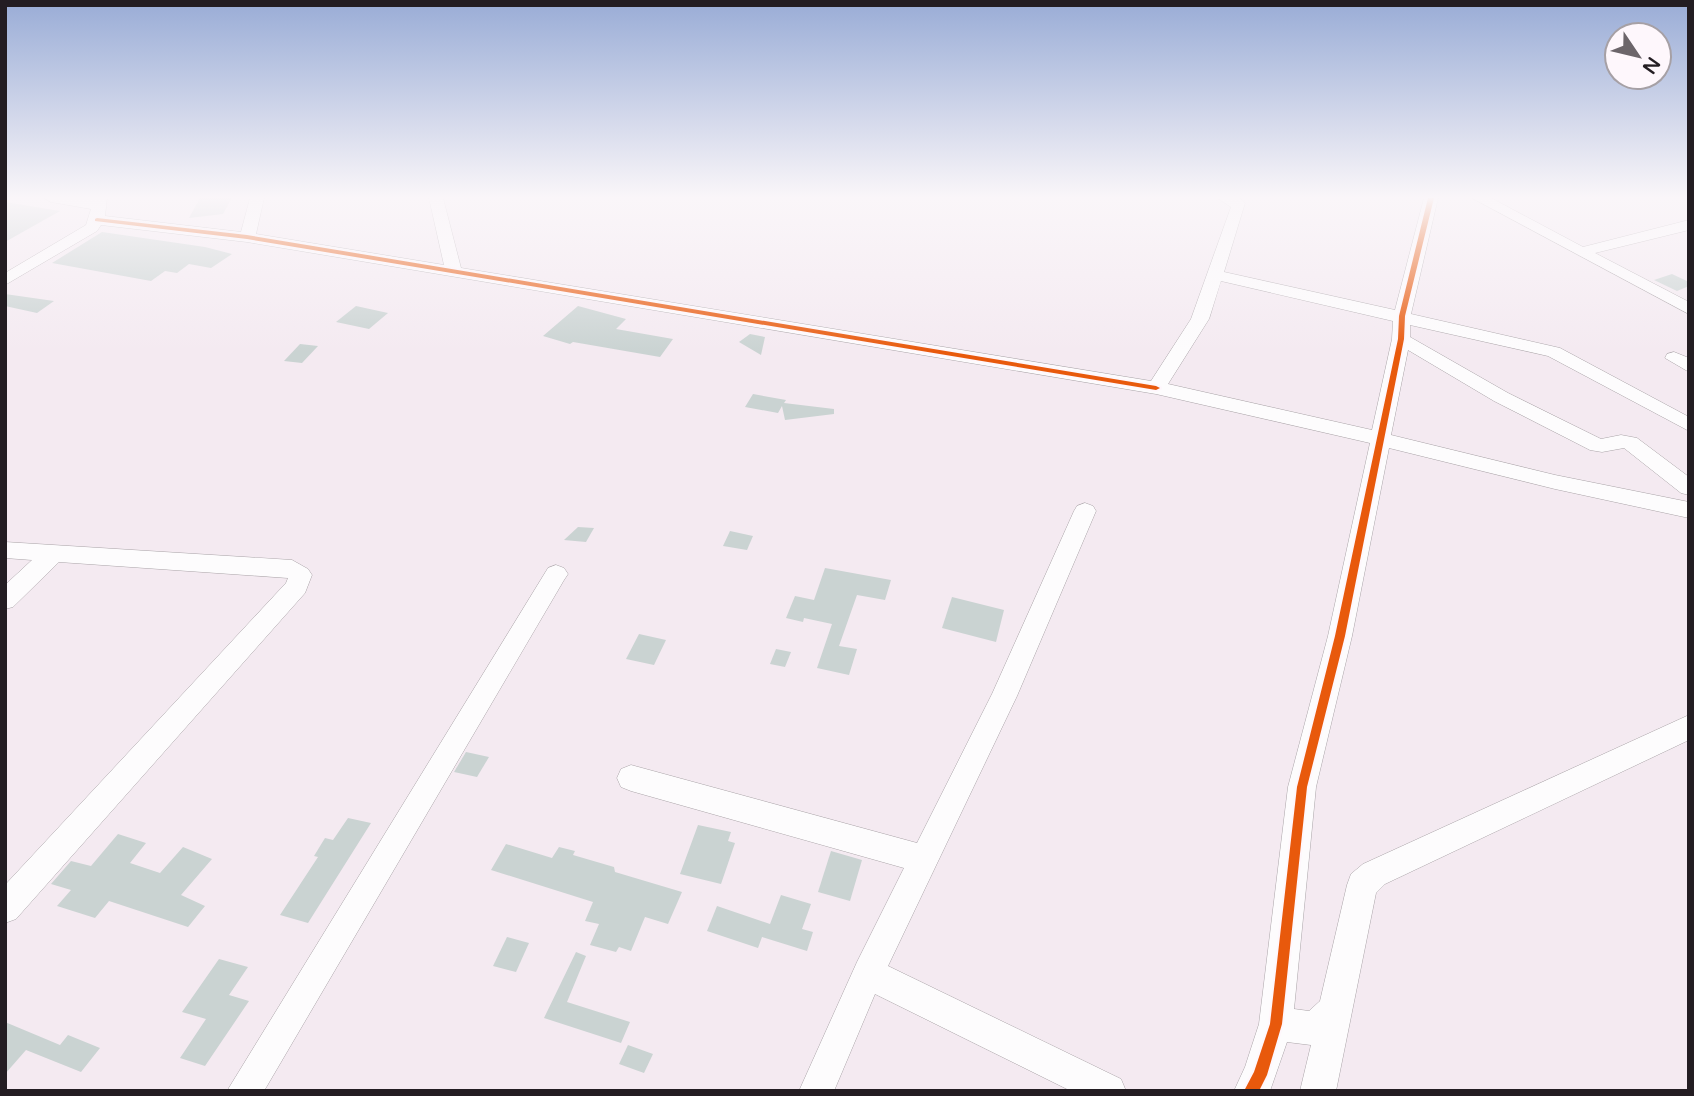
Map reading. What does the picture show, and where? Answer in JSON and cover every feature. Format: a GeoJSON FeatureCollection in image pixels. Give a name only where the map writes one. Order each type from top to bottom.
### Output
{"type":"FeatureCollection","features":[{"type":"Feature","properties":{"kind":"street"},"geometry":{"type":"LineString","coordinates":[[5,280],[58,249]]}},
{"type":"Feature","properties":{"kind":"street"},"geometry":{"type":"LineString","coordinates":[[323,249],[1156,388],[1380,438],[1619,498],[1689,510]]}},
{"type":"Feature","properties":{"kind":"street"},"geometry":{"type":"LineString","coordinates":[[448,249],[453,270]]}},
{"type":"Feature","properties":{"kind":"street"},"geometry":{"type":"LineString","coordinates":[[1156,388],[1200,319],[1224,249]]}},
{"type":"Feature","properties":{"kind":"street"},"geometry":{"type":"LineString","coordinates":[[1251,1091],[1260,1075],[1276,1024],[1302,787],[1340,636],[1420,249]]}},
{"type":"Feature","properties":{"kind":"street"},"geometry":{"type":"LineString","coordinates":[[1576,249],[1689,309]]}},
{"type":"Feature","properties":{"kind":"street"},"geometry":{"type":"LineString","coordinates":[[1581,252],[1592,249]]}},
{"type":"Feature","properties":{"kind":"street"},"geometry":{"type":"LineString","coordinates":[[1216,275],[1402,328],[1554,352],[1689,425]]}},
{"type":"Feature","properties":{"kind":"street"},"geometry":{"type":"LineString","coordinates":[[1402,328],[1501,397],[1597,444],[1607,446],[1623,440],[1630,443],[1689,488]]}},
{"type":"Feature","properties":{"kind":"street"},"geometry":{"type":"LineString","coordinates":[[816,1091],[868,973],[1004,696],[1085,512]]}},
{"type":"Feature","properties":{"kind":"street"},"geometry":{"type":"LineString","coordinates":[[5,550],[292,569],[300,575],[297,587],[5,908]]}},
{"type":"Feature","properties":{"kind":"street"},"geometry":{"type":"LineString","coordinates":[[5,600],[55,552]]}},
{"type":"Feature","properties":{"kind":"street"},"geometry":{"type":"LineString","coordinates":[[243,1091],[475,712],[556,574]]}},
{"type":"Feature","properties":{"kind":"street"},"geometry":{"type":"LineString","coordinates":[[1318,1091],[1362,885],[1374,874],[1689,727]]}},
{"type":"Feature","properties":{"kind":"street"},"geometry":{"type":"LineString","coordinates":[[631,778],[924,859]]}},
{"type":"Feature","properties":{"kind":"street"},"geometry":{"type":"LineString","coordinates":[[868,973],[1109,1091]]}},
{"type":"Feature","properties":{"kind":"street"},"geometry":{"type":"LineString","coordinates":[[1276,1024],[1314,1028],[1335,1012]]}},
{"type":"Feature","properties":{"kind":"building"},"geometry":{"type":"Polygon","coordinates":[[[74,249],[213,249],[232,254],[211,268],[189,264],[177,273],[165,271],[151,281],[52,263],[74,249]]]}},
{"type":"Feature","properties":{"kind":"building"},"geometry":{"type":"Polygon","coordinates":[[[1672,274],[1689,282],[1689,286],[1677,291],[1654,280],[1672,274]]]}},
{"type":"Feature","properties":{"kind":"building"},"geometry":{"type":"Polygon","coordinates":[[[5,294],[54,301],[37,313],[5,306],[5,294]]]}},
{"type":"Feature","properties":{"kind":"building"},"geometry":{"type":"Polygon","coordinates":[[[356,306],[388,313],[369,329],[336,322],[356,306]]]}},
{"type":"Feature","properties":{"kind":"building"},"geometry":{"type":"Polygon","coordinates":[[[578,306],[626,319],[616,329],[673,339],[660,357],[573,342],[570,344],[543,336],[578,306]]]}},
{"type":"Feature","properties":{"kind":"building"},"geometry":{"type":"Polygon","coordinates":[[[750,334],[765,337],[761,355],[739,342],[750,334]]]}},
{"type":"Feature","properties":{"kind":"building"},"geometry":{"type":"Polygon","coordinates":[[[300,344],[318,346],[302,363],[284,361],[300,344]]]}},
{"type":"Feature","properties":{"kind":"building"},"geometry":{"type":"Polygon","coordinates":[[[753,394],[786,400],[784,403],[834,409],[834,414],[785,420],[782,406],[778,413],[745,407],[753,394]]]}},
{"type":"Feature","properties":{"kind":"building"},"geometry":{"type":"Polygon","coordinates":[[[578,527],[594,528],[586,542],[564,540],[578,527]]]}},
{"type":"Feature","properties":{"kind":"building"},"geometry":{"type":"Polygon","coordinates":[[[730,531],[753,536],[747,550],[723,546],[730,531]]]}},
{"type":"Feature","properties":{"kind":"building"},"geometry":{"type":"Polygon","coordinates":[[[825,568],[891,580],[885,600],[857,595],[839,646],[857,649],[849,675],[817,668],[832,624],[804,618],[803,622],[786,618],[795,596],[814,600],[825,568]]]}},
{"type":"Feature","properties":{"kind":"building"},"geometry":{"type":"Polygon","coordinates":[[[952,597],[1004,610],[996,642],[942,628],[952,597]]]}},
{"type":"Feature","properties":{"kind":"building"},"geometry":{"type":"Polygon","coordinates":[[[639,634],[666,640],[654,665],[626,659],[639,634]]]}},
{"type":"Feature","properties":{"kind":"building"},"geometry":{"type":"Polygon","coordinates":[[[776,649],[791,652],[785,667],[770,664],[776,649]]]}},
{"type":"Feature","properties":{"kind":"building"},"geometry":{"type":"Polygon","coordinates":[[[466,752],[489,757],[477,777],[454,772],[466,752]]]}},
{"type":"Feature","properties":{"kind":"building"},"geometry":{"type":"Polygon","coordinates":[[[348,818],[371,823],[308,923],[280,915],[318,857],[314,856],[325,838],[333,840],[348,818]]]}},
{"type":"Feature","properties":{"kind":"building"},"geometry":{"type":"Polygon","coordinates":[[[698,825],[731,832],[728,841],[735,843],[721,884],[680,874],[698,825]]]}},
{"type":"Feature","properties":{"kind":"building"},"geometry":{"type":"Polygon","coordinates":[[[118,834],[146,843],[130,863],[160,873],[183,847],[212,859],[181,895],[205,906],[188,927],[109,901],[95,918],[57,906],[71,890],[51,884],[71,861],[91,866],[118,834]]]}},
{"type":"Feature","properties":{"kind":"building"},"geometry":{"type":"Polygon","coordinates":[[[506,844],[552,858],[559,847],[575,851],[573,855],[614,867],[615,872],[682,892],[668,924],[645,917],[631,951],[619,947],[616,952],[590,945],[599,924],[585,921],[593,902],[491,870],[506,844]]]}},
{"type":"Feature","properties":{"kind":"building"},"geometry":{"type":"Polygon","coordinates":[[[831,851],[862,860],[850,901],[818,892],[831,851]]]}},
{"type":"Feature","properties":{"kind":"building"},"geometry":{"type":"Polygon","coordinates":[[[781,895],[811,904],[802,929],[813,932],[807,951],[762,937],[758,948],[707,931],[717,906],[770,924],[781,895]]]}},
{"type":"Feature","properties":{"kind":"building"},"geometry":{"type":"Polygon","coordinates":[[[507,937],[529,943],[516,972],[493,966],[507,937]]]}},
{"type":"Feature","properties":{"kind":"building"},"geometry":{"type":"Polygon","coordinates":[[[576,952],[586,956],[567,1002],[630,1022],[621,1043],[544,1018],[576,952]]]}},
{"type":"Feature","properties":{"kind":"building"},"geometry":{"type":"Polygon","coordinates":[[[219,959],[248,967],[229,995],[249,1001],[205,1066],[180,1058],[206,1019],[182,1012],[219,959]]]}},
{"type":"Feature","properties":{"kind":"building"},"geometry":{"type":"Polygon","coordinates":[[[5,1022],[60,1045],[68,1035],[100,1048],[81,1072],[26,1050],[5,1074],[5,1022]]]}},
{"type":"Feature","properties":{"kind":"building"},"geometry":{"type":"Polygon","coordinates":[[[628,1045],[653,1054],[644,1073],[619,1064],[628,1045]]]}},
{"type":"Feature","properties":{"kind":"cycle path"},"geometry":{"type":"LineString","coordinates":[[320,249],[1156,388]]}},
{"type":"Feature","properties":{"kind":"cycle path"},"geometry":{"type":"LineString","coordinates":[[1251,1091],[1260,1075],[1276,1024],[1302,787],[1340,636],[1401,339],[1402,316],[1418,249]]}}]}
